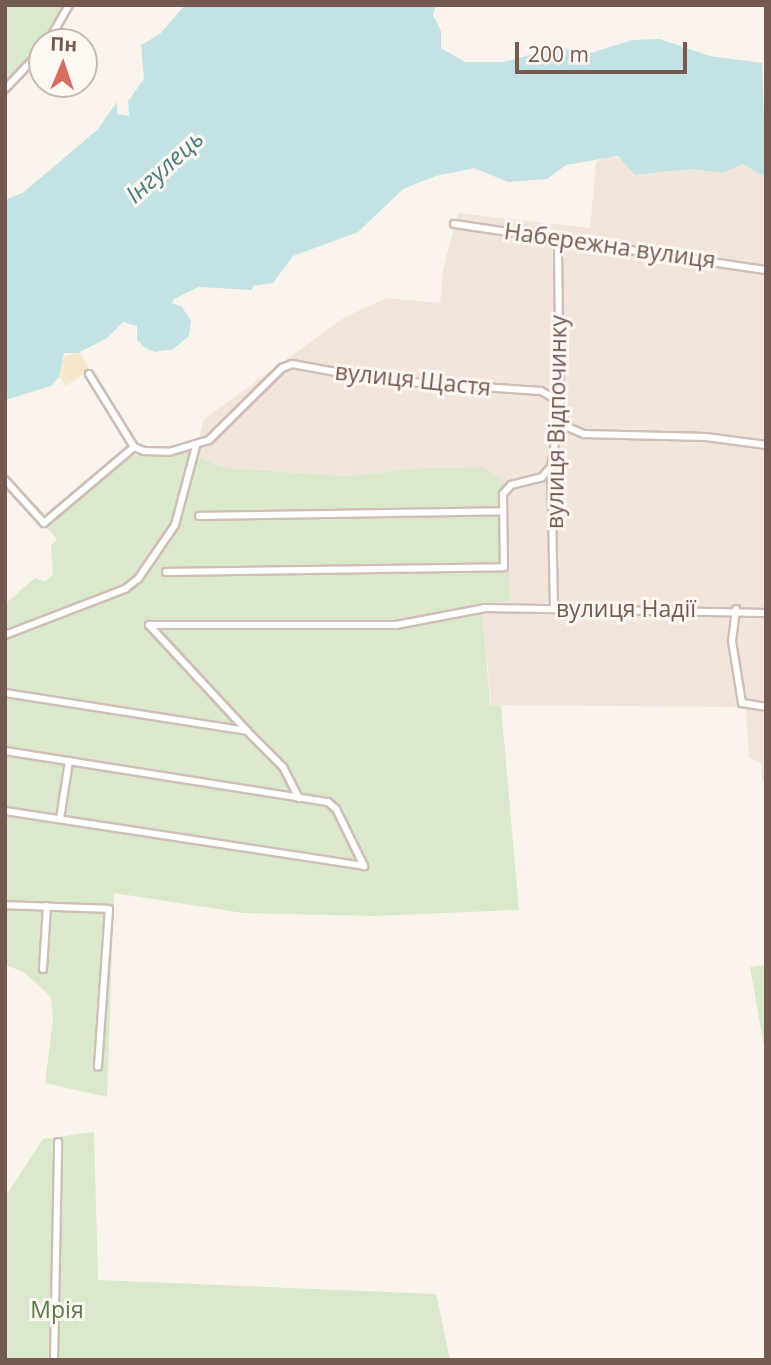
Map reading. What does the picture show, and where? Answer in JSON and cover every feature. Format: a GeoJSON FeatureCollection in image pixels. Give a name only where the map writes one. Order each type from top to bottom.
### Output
{"type":"FeatureCollection","features":[{"type":"Feature","properties":{"kind":"street"},"geometry":{"type":"LineString","coordinates":[[56,28],[69,5]]}},
{"type":"Feature","properties":{"kind":"street"},"geometry":{"type":"LineString","coordinates":[[5,89],[28,65]]}},
{"type":"Feature","properties":{"kind":"street","name":"Набережна вулиця"},"geometry":{"type":"LineString","coordinates":[[454,224],[558,237],[766,270]]}},
{"type":"Feature","properties":{"kind":"street","name":"вулиця Відпочинку"},"geometry":{"type":"LineString","coordinates":[[554,607],[551,467],[560,413],[557,400],[558,237]]}},
{"type":"Feature","properties":{"kind":"street","name":"вулиця Щастя"},"geometry":{"type":"LineString","coordinates":[[134,447],[156,452],[195,446],[219,434],[282,368],[292,364],[380,380],[541,391],[557,400]]}},
{"type":"Feature","properties":{"kind":"street"},"geometry":{"type":"LineString","coordinates":[[5,480],[44,523],[134,447],[89,374]]}},
{"type":"Feature","properties":{"kind":"street"},"geometry":{"type":"LineString","coordinates":[[560,413],[565,426],[583,434],[706,437],[766,445]]}},
{"type":"Feature","properties":{"kind":"street"},"geometry":{"type":"LineString","coordinates":[[5,635],[125,589],[138,579],[175,525],[195,446]]}},
{"type":"Feature","properties":{"kind":"street"},"geometry":{"type":"LineString","coordinates":[[166,572],[504,567],[503,494],[511,485],[542,477],[551,467]]}},
{"type":"Feature","properties":{"kind":"street"},"geometry":{"type":"LineString","coordinates":[[199,516],[502,511]]}},
{"type":"Feature","properties":{"kind":"street","name":"вулиця Надії"},"geometry":{"type":"LineString","coordinates":[[247,731],[149,625],[396,625],[485,608],[736,609],[766,613]]}},
{"type":"Feature","properties":{"kind":"street"},"geometry":{"type":"LineString","coordinates":[[736,609],[732,641],[746,707],[766,707]]}},
{"type":"Feature","properties":{"kind":"street"},"geometry":{"type":"LineString","coordinates":[[5,693],[247,731],[284,767],[299,798]]}},
{"type":"Feature","properties":{"kind":"street"},"geometry":{"type":"LineString","coordinates":[[5,751],[321,800],[336,809],[364,866],[5,811]]}},
{"type":"Feature","properties":{"kind":"street"},"geometry":{"type":"LineString","coordinates":[[60,819],[69,761]]}},
{"type":"Feature","properties":{"kind":"street"},"geometry":{"type":"LineString","coordinates":[[5,905],[109,909],[98,1067]]}},
{"type":"Feature","properties":{"kind":"street"},"geometry":{"type":"LineString","coordinates":[[43,969],[47,906]]}},
{"type":"Feature","properties":{"kind":"street"},"geometry":{"type":"LineString","coordinates":[[54,1360],[58,1142]]}},
{"type":"Feature","properties":{"kind":"shaded area"},"geometry":{"type":"Polygon","coordinates":[[[608,156],[624,159],[635,175],[691,169],[723,173],[742,164],[766,177],[766,781],[762,781],[762,764],[749,757],[746,710],[739,707],[491,705],[482,605],[510,601],[483,467],[424,468],[347,476],[225,468],[195,456],[204,419],[345,317],[386,298],[440,303],[443,269],[458,213],[590,228],[596,162],[608,156]]]}},
{"type":"Feature","properties":{"kind":"green space"},"geometry":{"type":"Polygon","coordinates":[[[5,5],[69,5],[56,28],[28,28],[28,65],[5,89],[5,5]]]}},
{"type":"Feature","properties":{"kind":"green space"},"geometry":{"type":"Polygon","coordinates":[[[191,449],[173,524],[137,576],[123,587],[5,633],[5,604],[35,578],[45,582],[53,574],[51,546],[57,539],[46,527],[124,456],[191,449]]]}},
{"type":"Feature","properties":{"kind":"green space"},"geometry":{"type":"Polygon","coordinates":[[[195,456],[225,468],[347,476],[424,468],[483,467],[504,482],[510,601],[482,605],[490,705],[501,706],[519,910],[374,916],[243,913],[114,893],[107,1097],[45,1083],[53,1020],[51,997],[24,972],[5,965],[5,639],[133,587],[172,537],[195,456]]]}},
{"type":"Feature","properties":{"kind":"green space"},"geometry":{"type":"Polygon","coordinates":[[[766,965],[766,1058],[750,967],[766,965]]]}},
{"type":"Feature","properties":{"kind":"green space","name":"Мрія"},"geometry":{"type":"Polygon","coordinates":[[[94,1132],[98,1280],[436,1294],[450,1360],[5,1360],[5,1197],[43,1139],[94,1132]]]}},
{"type":"Feature","properties":{"kind":"sand"},"geometry":{"type":"Polygon","coordinates":[[[80,352],[90,370],[66,386],[59,377],[60,358],[80,352]]]}},
{"type":"Feature","properties":{"kind":"water","name":"Інгулець"},"geometry":{"type":"Polygon","coordinates":[[[185,5],[436,5],[433,15],[441,31],[441,48],[465,62],[503,62],[558,47],[591,53],[632,40],[660,39],[710,56],[762,63],[766,177],[742,164],[723,173],[691,169],[635,175],[618,156],[566,165],[547,179],[508,182],[474,168],[436,176],[403,189],[358,232],[293,256],[273,283],[253,286],[252,290],[199,287],[174,299],[172,303],[182,307],[191,321],[189,336],[173,349],[155,352],[144,347],[137,340],[137,326],[123,322],[107,338],[78,353],[64,353],[59,377],[51,386],[5,400],[5,200],[24,192],[98,129],[117,102],[117,114],[129,116],[128,101],[144,79],[141,45],[160,34],[185,5]]]}}]}
